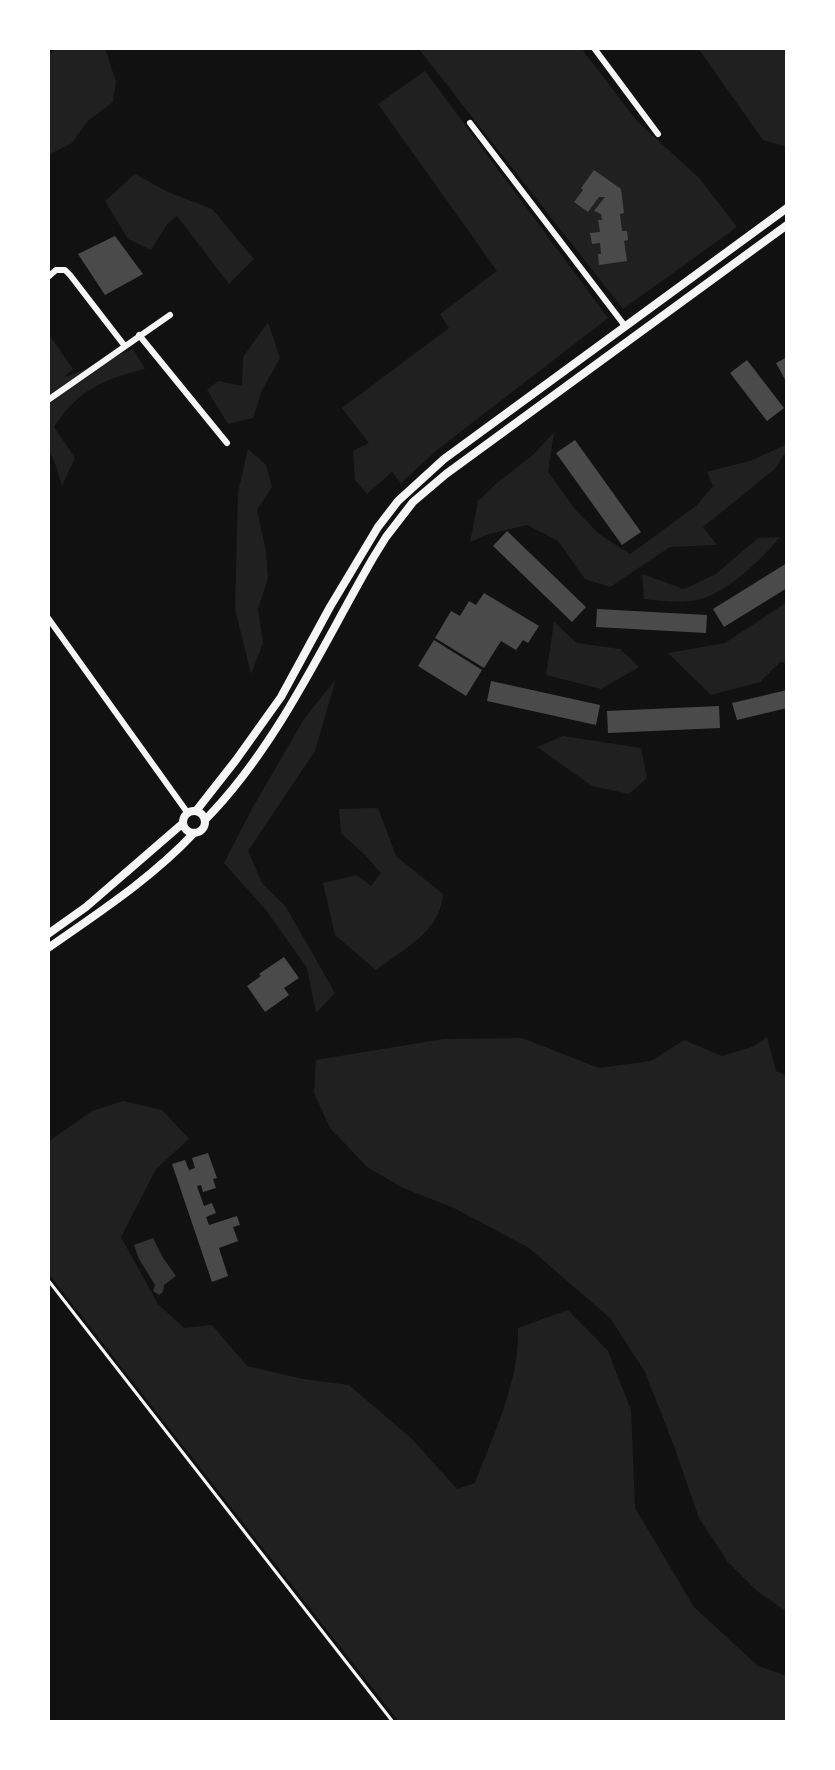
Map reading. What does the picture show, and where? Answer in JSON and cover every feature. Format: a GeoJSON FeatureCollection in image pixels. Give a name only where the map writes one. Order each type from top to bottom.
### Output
{"type":"FeatureCollection","features":[{"type":"Feature","properties":{"kind":"street"},"geometry":{"type":"LineString","coordinates":[[594,48],[658,134]]}},
{"type":"Feature","properties":{"kind":"street"},"geometry":{"type":"LineString","coordinates":[[470,123],[625,326]]}},
{"type":"Feature","properties":{"kind":"street"},"geometry":{"type":"LineString","coordinates":[[48,934],[86,907],[182,824],[182,820],[236,760],[281,697],[354,567],[398,501],[444,459],[787,208]]}},
{"type":"Feature","properties":{"kind":"street"},"geometry":{"type":"LineString","coordinates":[[48,948],[150,873],[194,833],[203,829],[205,820],[227,798],[272,737],[373,558],[413,502],[446,474],[787,225]]}},
{"type":"Feature","properties":{"kind":"street"},"geometry":{"type":"LineString","coordinates":[[712,263],[721,273]]}},
{"type":"Feature","properties":{"kind":"street"},"geometry":{"type":"LineString","coordinates":[[48,277],[56,270],[65,270],[124,345]]}},
{"type":"Feature","properties":{"kind":"street"},"geometry":{"type":"LineString","coordinates":[[48,400],[170,315]]}},
{"type":"Feature","properties":{"kind":"street"},"geometry":{"type":"LineString","coordinates":[[139,335],[227,443]]}},
{"type":"Feature","properties":{"kind":"street"},"geometry":{"type":"LineString","coordinates":[[48,618],[192,812],[205,820]]}},
{"type":"Feature","properties":{"kind":"street"},"geometry":{"type":"LineString","coordinates":[[182,824],[187,832],[194,833]]}},
{"type":"Feature","properties":{"kind":"lane"},"geometry":{"type":"LineString","coordinates":[[48,1280],[393,1722]]}},
{"type":"Feature","properties":{"kind":"shaded area"},"geometry":{"type":"Polygon","coordinates":[[[58,48],[105,48],[116,82],[113,102],[88,121],[72,143],[48,155],[48,55],[58,48]]]}},
{"type":"Feature","properties":{"kind":"shaded area"},"geometry":{"type":"Polygon","coordinates":[[[418,48],[581,48],[637,121],[699,178],[737,227],[623,309],[418,48]]]}},
{"type":"Feature","properties":{"kind":"shaded area"},"geometry":{"type":"Polygon","coordinates":[[[698,48],[787,48],[787,147],[763,140],[698,48]]]}},
{"type":"Feature","properties":{"kind":"shaded area"},"geometry":{"type":"Polygon","coordinates":[[[425,71],[608,318],[437,450],[401,483],[392,472],[367,494],[355,480],[353,451],[369,443],[342,408],[449,328],[440,314],[497,271],[378,104],[425,71]]]}},
{"type":"Feature","properties":{"kind":"shaded area"},"geometry":{"type":"Polygon","coordinates":[[[135,174],[168,192],[212,209],[254,259],[229,284],[177,216],[168,223],[151,250],[128,239],[105,201],[135,174]]]}},
{"type":"Feature","properties":{"kind":"shaded area"},"geometry":{"type":"Polygon","coordinates":[[[268,322],[280,358],[262,390],[253,418],[228,424],[207,390],[218,381],[242,386],[243,357],[268,322]]]}},
{"type":"Feature","properties":{"kind":"shaded area"},"geometry":{"type":"Polygon","coordinates":[[[48,333],[73,369],[66,377],[133,349],[145,369],[116,377],[93,388],[63,414],[54,427],[75,458],[62,486],[48,450],[48,333]]]}},
{"type":"Feature","properties":{"kind":"shaded area"},"geometry":{"type":"Polygon","coordinates":[[[554,432],[548,472],[574,508],[599,534],[630,554],[696,506],[713,486],[707,472],[753,460],[787,444],[787,450],[775,469],[703,527],[717,545],[670,547],[610,587],[585,579],[558,541],[527,525],[470,542],[478,501],[534,454],[554,432]]]}},
{"type":"Feature","properties":{"kind":"shaded area"},"geometry":{"type":"Polygon","coordinates":[[[248,449],[266,465],[272,487],[257,510],[266,551],[268,579],[258,609],[263,643],[251,674],[235,609],[238,492],[248,449]]]}},
{"type":"Feature","properties":{"kind":"shaded area"},"geometry":{"type":"Polygon","coordinates":[[[780,537],[744,573],[712,595],[672,602],[644,599],[642,574],[684,589],[716,574],[758,538],[780,537]]]}},
{"type":"Feature","properties":{"kind":"shaded area"},"geometry":{"type":"Polygon","coordinates":[[[787,602],[787,663],[780,662],[760,682],[711,695],[668,653],[725,643],[787,602]]]}},
{"type":"Feature","properties":{"kind":"shaded area"},"geometry":{"type":"Polygon","coordinates":[[[554,622],[577,643],[620,649],[639,667],[601,689],[546,675],[554,622]]]}},
{"type":"Feature","properties":{"kind":"shaded area"},"geometry":{"type":"Polygon","coordinates":[[[336,679],[315,751],[248,851],[262,883],[286,907],[335,993],[316,1013],[307,968],[266,910],[224,863],[304,719],[336,679]]]}},
{"type":"Feature","properties":{"kind":"shaded area"},"geometry":{"type":"Polygon","coordinates":[[[563,736],[641,748],[647,778],[629,794],[592,786],[537,747],[563,736]]]}},
{"type":"Feature","properties":{"kind":"shaded area"},"geometry":{"type":"Polygon","coordinates":[[[378,808],[396,856],[443,894],[435,919],[428,929],[376,970],[335,935],[323,883],[357,875],[371,886],[381,873],[341,833],[339,809],[378,808]]]}},
{"type":"Feature","properties":{"kind":"shaded area"},"geometry":{"type":"Polygon","coordinates":[[[767,1037],[776,1071],[787,1076],[787,1612],[757,1591],[727,1561],[699,1518],[645,1372],[610,1318],[529,1248],[454,1208],[403,1188],[367,1167],[330,1128],[314,1093],[316,1060],[443,1039],[522,1038],[599,1068],[651,1061],[684,1040],[722,1056],[752,1047],[767,1037]]]}},
{"type":"Feature","properties":{"kind":"shaded area"},"geometry":{"type":"Polygon","coordinates":[[[123,1101],[162,1110],[189,1139],[156,1169],[121,1237],[158,1304],[184,1328],[212,1325],[247,1366],[303,1379],[349,1385],[412,1439],[457,1489],[475,1483],[497,1427],[515,1368],[518,1328],[568,1310],[608,1351],[631,1410],[635,1508],[694,1607],[758,1666],[787,1676],[787,1722],[399,1722],[48,1273],[48,1142],[92,1111],[123,1101]]]}},
{"type":"Feature","properties":{"kind":"shaded area"},"geometry":{"type":"Polygon","coordinates":[[[153,1238],[176,1276],[164,1285],[159,1295],[153,1291],[155,1285],[134,1245],[153,1238]]]}},
{"type":"Feature","properties":{"kind":"building"},"geometry":{"type":"Polygon","coordinates":[[[594,170],[621,189],[624,213],[620,214],[622,231],[627,231],[628,240],[624,241],[627,261],[599,265],[600,243],[592,244],[590,233],[600,232],[598,220],[602,220],[601,214],[594,211],[605,197],[599,197],[588,212],[574,202],[594,170]]]}},
{"type":"Feature","properties":{"kind":"building"},"geometry":{"type":"Polygon","coordinates":[[[115,236],[143,274],[105,295],[78,254],[115,236]]]}},
{"type":"Feature","properties":{"kind":"building"},"geometry":{"type":"Polygon","coordinates":[[[787,357],[787,383],[776,363],[787,357]]]}},
{"type":"Feature","properties":{"kind":"building"},"geometry":{"type":"Polygon","coordinates":[[[747,360],[784,408],[767,421],[730,373],[747,360]]]}},
{"type":"Feature","properties":{"kind":"building"},"geometry":{"type":"Polygon","coordinates":[[[575,440],[641,532],[622,545],[556,453],[575,440]]]}},
{"type":"Feature","properties":{"kind":"building"},"geometry":{"type":"Polygon","coordinates":[[[507,531],[586,607],[572,622],[493,546],[507,531]]]}},
{"type":"Feature","properties":{"kind":"building"},"geometry":{"type":"Polygon","coordinates":[[[787,563],[787,588],[724,627],[713,609],[787,563]]]}},
{"type":"Feature","properties":{"kind":"building"},"geometry":{"type":"Polygon","coordinates":[[[484,593],[539,626],[528,643],[523,640],[516,650],[501,641],[484,668],[435,638],[451,611],[460,616],[469,601],[476,605],[484,593]]]}},
{"type":"Feature","properties":{"kind":"building"},"geometry":{"type":"Polygon","coordinates":[[[597,609],[707,615],[706,633],[596,627],[597,609]]]}},
{"type":"Feature","properties":{"kind":"building"},"geometry":{"type":"Polygon","coordinates":[[[434,640],[482,670],[466,696],[418,666],[434,640]]]}},
{"type":"Feature","properties":{"kind":"building"},"geometry":{"type":"Polygon","coordinates":[[[491,681],[600,705],[596,725],[487,701],[491,681]]]}},
{"type":"Feature","properties":{"kind":"building"},"geometry":{"type":"Polygon","coordinates":[[[787,690],[787,708],[737,720],[732,703],[787,690]]]}},
{"type":"Feature","properties":{"kind":"building"},"geometry":{"type":"Polygon","coordinates":[[[719,706],[720,728],[608,733],[607,711],[719,706]]]}},
{"type":"Feature","properties":{"kind":"building"},"geometry":{"type":"Polygon","coordinates":[[[284,957],[299,978],[284,988],[289,995],[265,1012],[247,986],[284,957]]]}},
{"type":"Feature","properties":{"kind":"building"},"geometry":{"type":"Polygon","coordinates":[[[208,1153],[217,1178],[213,1179],[216,1188],[203,1192],[201,1185],[197,1186],[204,1206],[212,1203],[216,1213],[206,1217],[209,1225],[237,1216],[240,1225],[233,1227],[238,1241],[219,1248],[228,1276],[212,1282],[172,1164],[185,1160],[189,1170],[195,1168],[192,1158],[208,1153]]]}}]}
